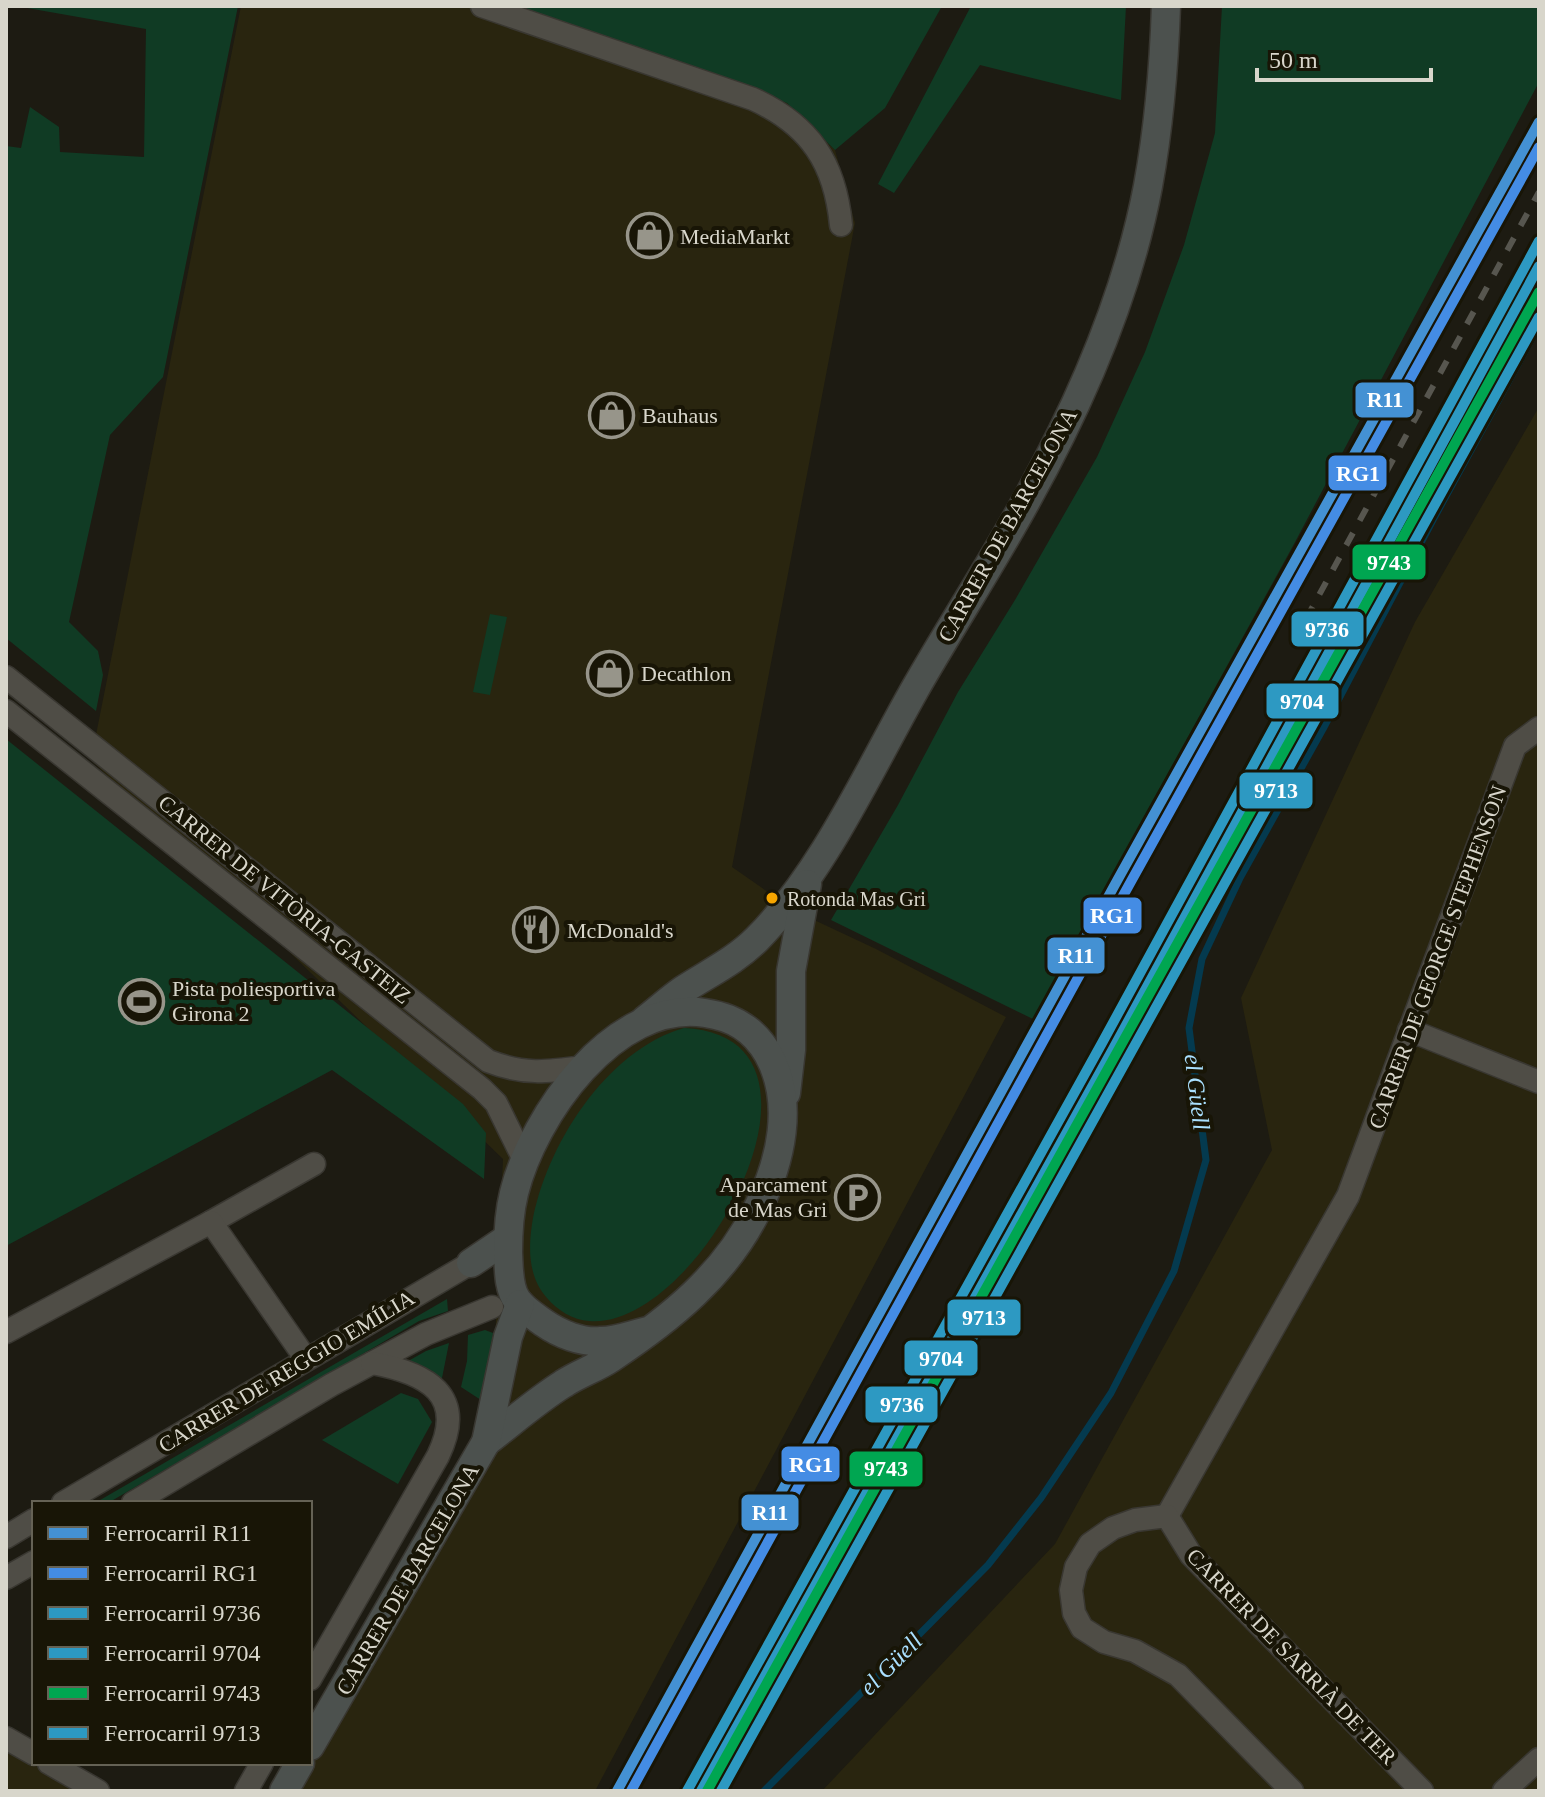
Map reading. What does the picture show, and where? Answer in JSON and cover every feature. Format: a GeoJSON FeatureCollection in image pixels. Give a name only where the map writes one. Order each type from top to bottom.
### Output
{"type":"FeatureCollection","features":[{"type":"Feature","properties":{"kind":"main road","name":"CARRER DE BARCELONA"},"geometry":{"type":"LineString","coordinates":[[312,1743],[482,1448],[508,1337],[508,1238],[515,1191],[544,1122],[583,1067],[682,990],[722,968],[757,940],[808,880],[1026,501],[1098,352],[1124,279],[1147,189],[1163,75],[1166,6]]}},
{"type":"Feature","properties":{"kind":"main road","name":"CARRER DE BARCELONA"},"geometry":{"type":"LineString","coordinates":[[482,1448],[561,1385],[608,1360],[688,1302],[740,1240],[758,1208],[772,1173],[782,1133],[791,1050],[791,971],[808,880]]}},
{"type":"Feature","properties":{"kind":"main road"},"geometry":{"type":"LineString","coordinates":[[645,1020],[679,1011],[720,1015],[736,1021],[757,1038],[768,1054],[781,1081],[784,1107]]}},
{"type":"Feature","properties":{"kind":"main road","name":"CARRER DE REGGIO EMÍLIA"},"geometry":{"type":"LineString","coordinates":[[471,1263],[508,1238]]}},
{"type":"Feature","properties":{"kind":"main road"},"geometry":{"type":"LineString","coordinates":[[509,1303],[551,1327],[585,1340],[602,1341],[648,1331]]}},
{"type":"Feature","properties":{"kind":"main road"},"geometry":{"type":"LineString","coordinates":[[284,1791],[299,1765]]}},
{"type":"Feature","properties":{"kind":"street"},"geometry":{"type":"LineString","coordinates":[[482,6],[778,110],[810,140],[823,158],[833,179],[841,225]]}},
{"type":"Feature","properties":{"kind":"street","name":"CARRER DE VITÒRIA-GASTEIZ"},"geometry":{"type":"LineString","coordinates":[[6,677],[488,1061],[509,1069],[536,1073],[583,1067]]}},
{"type":"Feature","properties":{"kind":"street","name":"CARRER DE VITÒRIA-GASTEIZ"},"geometry":{"type":"LineString","coordinates":[[6,711],[482,1089],[496,1103],[525,1162]]}},
{"type":"Feature","properties":{"kind":"street","name":"CARRER DE GEORGE STEPHENSON"},"geometry":{"type":"LineString","coordinates":[[1167,1516],[1348,1196],[1515,746],[1539,728]]}},
{"type":"Feature","properties":{"kind":"street"},"geometry":{"type":"LineString","coordinates":[[1409,1030],[1539,1082]]}},
{"type":"Feature","properties":{"kind":"street"},"geometry":{"type":"LineString","coordinates":[[6,1332],[314,1164]]}},
{"type":"Feature","properties":{"kind":"street"},"geometry":{"type":"LineString","coordinates":[[211,1222],[306,1359]]}},
{"type":"Feature","properties":{"kind":"street","name":"CARRER DE REGGIO EMÍLIA"},"geometry":{"type":"LineString","coordinates":[[66,1501],[471,1263]]}},
{"type":"Feature","properties":{"kind":"street","name":"CARRER DE REGGIO EMÍLIA"},"geometry":{"type":"LineString","coordinates":[[136,1501],[426,1334],[509,1303]]}},
{"type":"Feature","properties":{"kind":"street","name":"CARRER DE BARCELONA"},"geometry":{"type":"LineString","coordinates":[[312,1676],[444,1445],[448,1417],[432,1384],[410,1371],[372,1363]]}},
{"type":"Feature","properties":{"kind":"street","name":"CARRER DE BARCELONA"},"geometry":{"type":"LineString","coordinates":[[430,1471],[482,1448]]}},
{"type":"Feature","properties":{"kind":"street"},"geometry":{"type":"LineString","coordinates":[[1167,1516],[1135,1520],[1113,1528],[1090,1544],[1076,1567],[1071,1590],[1074,1613],[1082,1628],[1104,1642],[1135,1651],[1178,1675],[1292,1791]]}},
{"type":"Feature","properties":{"kind":"street","name":"CARRER DE SARRIÀ DE TER"},"geometry":{"type":"LineString","coordinates":[[1167,1516],[1191,1555],[1422,1791]]}},
{"type":"Feature","properties":{"kind":"street"},"geometry":{"type":"LineString","coordinates":[[6,1537],[32,1521]]}},
{"type":"Feature","properties":{"kind":"street"},"geometry":{"type":"LineString","coordinates":[[6,1578],[32,1563]]}},
{"type":"Feature","properties":{"kind":"street"},"geometry":{"type":"LineString","coordinates":[[6,1738],[32,1753]]}},
{"type":"Feature","properties":{"kind":"street"},"geometry":{"type":"LineString","coordinates":[[1504,1791],[1539,1759]]}},
{"type":"Feature","properties":{"kind":"street"},"geometry":{"type":"LineString","coordinates":[[52,1765],[98,1791]]}},
{"type":"Feature","properties":{"kind":"street"},"geometry":{"type":"LineString","coordinates":[[246,1791],[261,1765]]}},
{"type":"Feature","properties":{"kind":"shaded area"},"geometry":{"type":"Polygon","coordinates":[[[241,6],[519,6],[787,103],[835,150],[855,223],[732,867],[795,911],[876,949],[1006,1017],[595,1791],[287,1791],[302,1765],[312,1765],[312,1747],[491,1435],[503,1159],[91,760],[241,6]]]}},
{"type":"Feature","properties":{"kind":"shaded area"},"geometry":{"type":"Polygon","coordinates":[[[1539,407],[1539,1791],[822,1791],[1055,1544],[1272,1150],[1241,998],[1415,622],[1539,407]]]}},
{"type":"Feature","properties":{"kind":"shaded area"},"geometry":{"type":"Polygon","coordinates":[[[6,1734],[32,1749],[32,1765],[61,1765],[107,1791],[6,1791],[6,1734]]]}},
{"type":"Feature","properties":{"kind":"green space"},"geometry":{"type":"Polygon","coordinates":[[[16,6],[238,6],[163,377],[110,435],[69,622],[98,651],[103,675],[96,711],[6,638],[6,146],[21,148],[30,107],[59,127],[60,152],[144,157],[146,29],[16,6]]]}},
{"type":"Feature","properties":{"kind":"green space"},"geometry":{"type":"Polygon","coordinates":[[[519,6],[942,6],[885,108],[835,150],[787,103],[519,6]]]}},
{"type":"Feature","properties":{"kind":"green space"},"geometry":{"type":"Polygon","coordinates":[[[971,6],[1126,6],[1121,100],[980,65],[894,193],[878,184],[971,6]]]}},
{"type":"Feature","properties":{"kind":"green space"},"geometry":{"type":"Polygon","coordinates":[[[1222,6],[1539,6],[1539,82],[1294,544],[1033,1019],[831,920],[898,805],[958,692],[1097,457],[1145,352],[1184,245],[1215,133],[1222,6]]]}},
{"type":"Feature","properties":{"kind":"green space"},"geometry":{"type":"Polygon","coordinates":[[[490,614],[507,617],[490,695],[473,692],[490,614]]]}},
{"type":"Feature","properties":{"kind":"green space"},"geometry":{"type":"Polygon","coordinates":[[[6,739],[463,1104],[486,1133],[484,1179],[332,1070],[6,1246],[6,739]]]}},
{"type":"Feature","properties":{"kind":"green space"},"geometry":{"type":"Polygon","coordinates":[[[684,1028],[734,1043],[758,1079],[759,1127],[743,1181],[713,1235],[675,1281],[632,1312],[589,1321],[577,1319],[551,1302],[533,1273],[530,1254],[532,1224],[550,1164],[565,1134],[605,1079],[629,1057],[656,1040],[684,1028]]]}},
{"type":"Feature","properties":{"kind":"green space"},"geometry":{"type":"Polygon","coordinates":[[[447,1299],[448,1311],[419,1321],[111,1501],[98,1501],[447,1299]]]}},
{"type":"Feature","properties":{"kind":"green space"},"geometry":{"type":"Polygon","coordinates":[[[485,1330],[493,1333],[481,1400],[461,1387],[467,1361],[468,1335],[485,1330]]]}},
{"type":"Feature","properties":{"kind":"green space"},"geometry":{"type":"Polygon","coordinates":[[[449,1343],[441,1383],[410,1360],[426,1351],[449,1343]]]}},
{"type":"Feature","properties":{"kind":"green space"},"geometry":{"type":"Polygon","coordinates":[[[401,1393],[418,1399],[432,1422],[398,1484],[322,1440],[401,1393]]]}},
{"type":"Feature","properties":{"kind":"waterway","name":"el Güell"},"geometry":{"type":"LineString","coordinates":[[764,1791],[988,1565],[1041,1498],[1111,1393],[1174,1271],[1206,1160],[1189,1028],[1202,959],[1240,878],[1539,326]]}},
{"type":"Feature","properties":{"kind":"railway"},"geometry":{"type":"LineString","coordinates":[[1306,619],[1539,192]]}},
{"type":"Feature","properties":{"kind":"rail line","name":"R11"},"geometry":{"type":"LineString","coordinates":[[617,1791],[1118,879],[1539,122]]}},
{"type":"Feature","properties":{"kind":"rail line","name":"RG1"},"geometry":{"type":"LineString","coordinates":[[631,1791],[1539,147]]}},
{"type":"Feature","properties":{"kind":"rail line","name":"9736"},"geometry":{"type":"LineString","coordinates":[[687,1791],[1102,1043],[1539,241]]}},
{"type":"Feature","properties":{"kind":"rail line","name":"9704"},"geometry":{"type":"LineString","coordinates":[[701,1791],[1113,1049],[1539,266]]}},
{"type":"Feature","properties":{"kind":"rail line","name":"9743"},"geometry":{"type":"LineString","coordinates":[[707,1791],[1539,292]]}},
{"type":"Feature","properties":{"kind":"rail line","name":"9713"},"geometry":{"type":"LineString","coordinates":[[721,1791],[1539,317]]}},
{"type":"Feature","properties":{"kind":"place","name":"MediaMarkt"},"geometry":{"type":"Point","coordinates":[649,236]}},
{"type":"Feature","properties":{"kind":"place","name":"Bauhaus"},"geometry":{"type":"Point","coordinates":[611,415]}},
{"type":"Feature","properties":{"kind":"place","name":"Decathlon"},"geometry":{"type":"Point","coordinates":[610,673]}},
{"type":"Feature","properties":{"kind":"place","name":"Rotonda Mas Gri"},"geometry":{"type":"Point","coordinates":[772,898]}},
{"type":"Feature","properties":{"kind":"place","name":"McDonald's"},"geometry":{"type":"Point","coordinates":[536,930]}},
{"type":"Feature","properties":{"kind":"place","name":"Pista poliesportiva Girona 2"},"geometry":{"type":"Point","coordinates":[141,1001]}},
{"type":"Feature","properties":{"kind":"place","name":"Aparcament de Mas Gri"},"geometry":{"type":"Point","coordinates":[858,1197]}}]}
